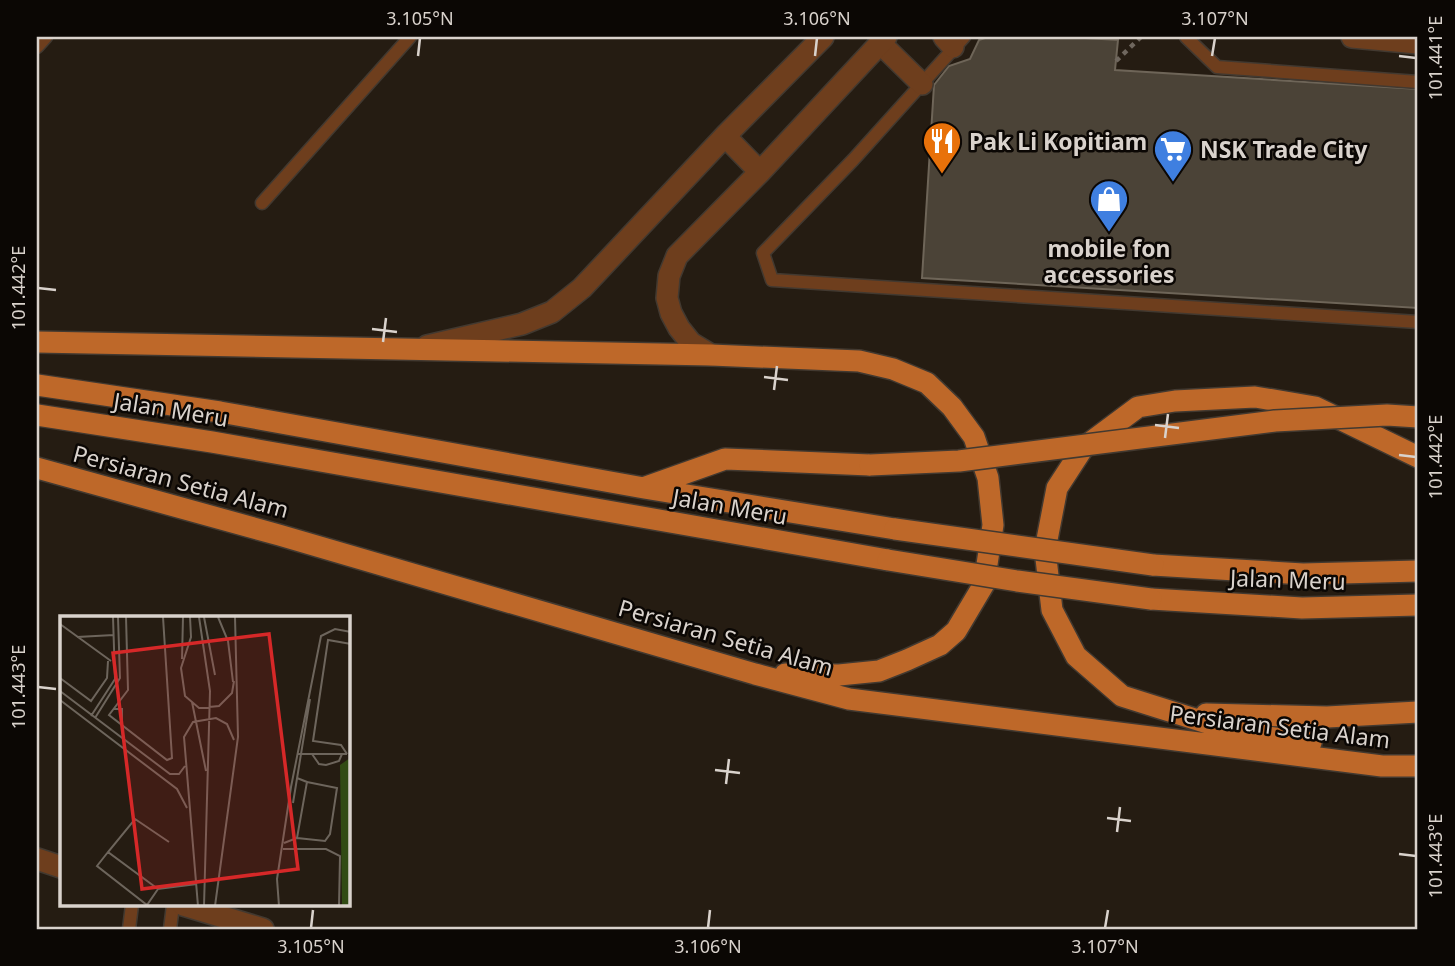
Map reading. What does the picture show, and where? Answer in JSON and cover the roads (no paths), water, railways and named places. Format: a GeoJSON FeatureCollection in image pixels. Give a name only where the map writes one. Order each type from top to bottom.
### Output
{"type":"FeatureCollection","features":[{"type":"Feature","properties":{"kind":"highway"},"geometry":{"type":"LineString","coordinates":[[37,342],[418,348],[859,361],[893,369],[927,383],[952,407],[974,437],[988,478],[993,525],[984,584],[956,631],[940,645],[879,671],[754,674]]}},
{"type":"Feature","properties":{"kind":"highway","name":"Jalan Meru"},"geometry":{"type":"LineString","coordinates":[[37,385],[220,412],[644,488],[895,529],[1153,565],[1303,574],[1418,571]]}},
{"type":"Feature","properties":{"kind":"highway"},"geometry":{"type":"LineString","coordinates":[[1418,457],[1315,407],[1255,397],[1175,401],[1138,407],[1083,448],[1056,488],[1045,550],[1052,610],[1076,656],[1122,696],[1239,733],[1418,759]]}},
{"type":"Feature","properties":{"kind":"highway","name":"Jalan Meru"},"geometry":{"type":"LineString","coordinates":[[37,415],[212,442],[1017,581],[1151,599],[1302,608],[1418,605]]}},
{"type":"Feature","properties":{"kind":"highway"},"geometry":{"type":"LineString","coordinates":[[644,488],[725,459],[870,465],[959,461],[1275,421],[1387,415],[1418,417]]}},
{"type":"Feature","properties":{"kind":"highway","name":"Persiaran Setia Alam"},"geometry":{"type":"LineString","coordinates":[[37,468],[279,535],[754,674],[862,701],[1382,766],[1418,766]]}},
{"type":"Feature","properties":{"kind":"highway"},"geometry":{"type":"LineString","coordinates":[[1169,713],[1327,717],[1418,712]]}},
{"type":"Feature","properties":{"kind":"street"},"geometry":{"type":"LineString","coordinates":[[418,348],[522,324],[552,312],[582,288],[724,136],[823,37]]}},
{"type":"Feature","properties":{"kind":"street"},"geometry":{"type":"LineString","coordinates":[[1352,37],[1418,43]]}},
{"type":"Feature","properties":{"kind":"street"},"geometry":{"type":"LineString","coordinates":[[712,355],[691,343],[679,328],[667,298],[669,276],[677,256],[883,40],[922,84]]}},
{"type":"Feature","properties":{"kind":"street"},"geometry":{"type":"LineString","coordinates":[[724,136],[760,172]]}},
{"type":"Feature","properties":{"kind":"street"},"geometry":{"type":"LineString","coordinates":[[37,859],[60,867]]}},
{"type":"Feature","properties":{"kind":"street"},"geometry":{"type":"LineString","coordinates":[[186,906],[263,929]]}},
{"type":"Feature","properties":{"kind":"lane"},"geometry":{"type":"LineString","coordinates":[[37,47],[46,37]]}},
{"type":"Feature","properties":{"kind":"lane"},"geometry":{"type":"LineString","coordinates":[[262,203],[410,37]]}},
{"type":"Feature","properties":{"kind":"lane"},"geometry":{"type":"LineString","coordinates":[[1186,37],[1217,67],[1418,82]]}},
{"type":"Feature","properties":{"kind":"lane"},"geometry":{"type":"LineString","coordinates":[[954,40],[922,84],[853,160],[762,253],[772,280],[1418,322]]}},
{"type":"Feature","properties":{"kind":"lane"},"geometry":{"type":"LineString","coordinates":[[129,929],[132,906]]}},
{"type":"Feature","properties":{"kind":"lane"},"geometry":{"type":"LineString","coordinates":[[170,929],[173,906]]}},
{"type":"Feature","properties":{"kind":"place","name":"Pak Li Kopitiam"},"geometry":{"type":"Point","coordinates":[942,175]}},
{"type":"Feature","properties":{"kind":"place","name":"NSK Trade City"},"geometry":{"type":"Point","coordinates":[1173,183]}},
{"type":"Feature","properties":{"kind":"place","name":"mobile fon accessories"},"geometry":{"type":"Point","coordinates":[1109,233]}}]}
